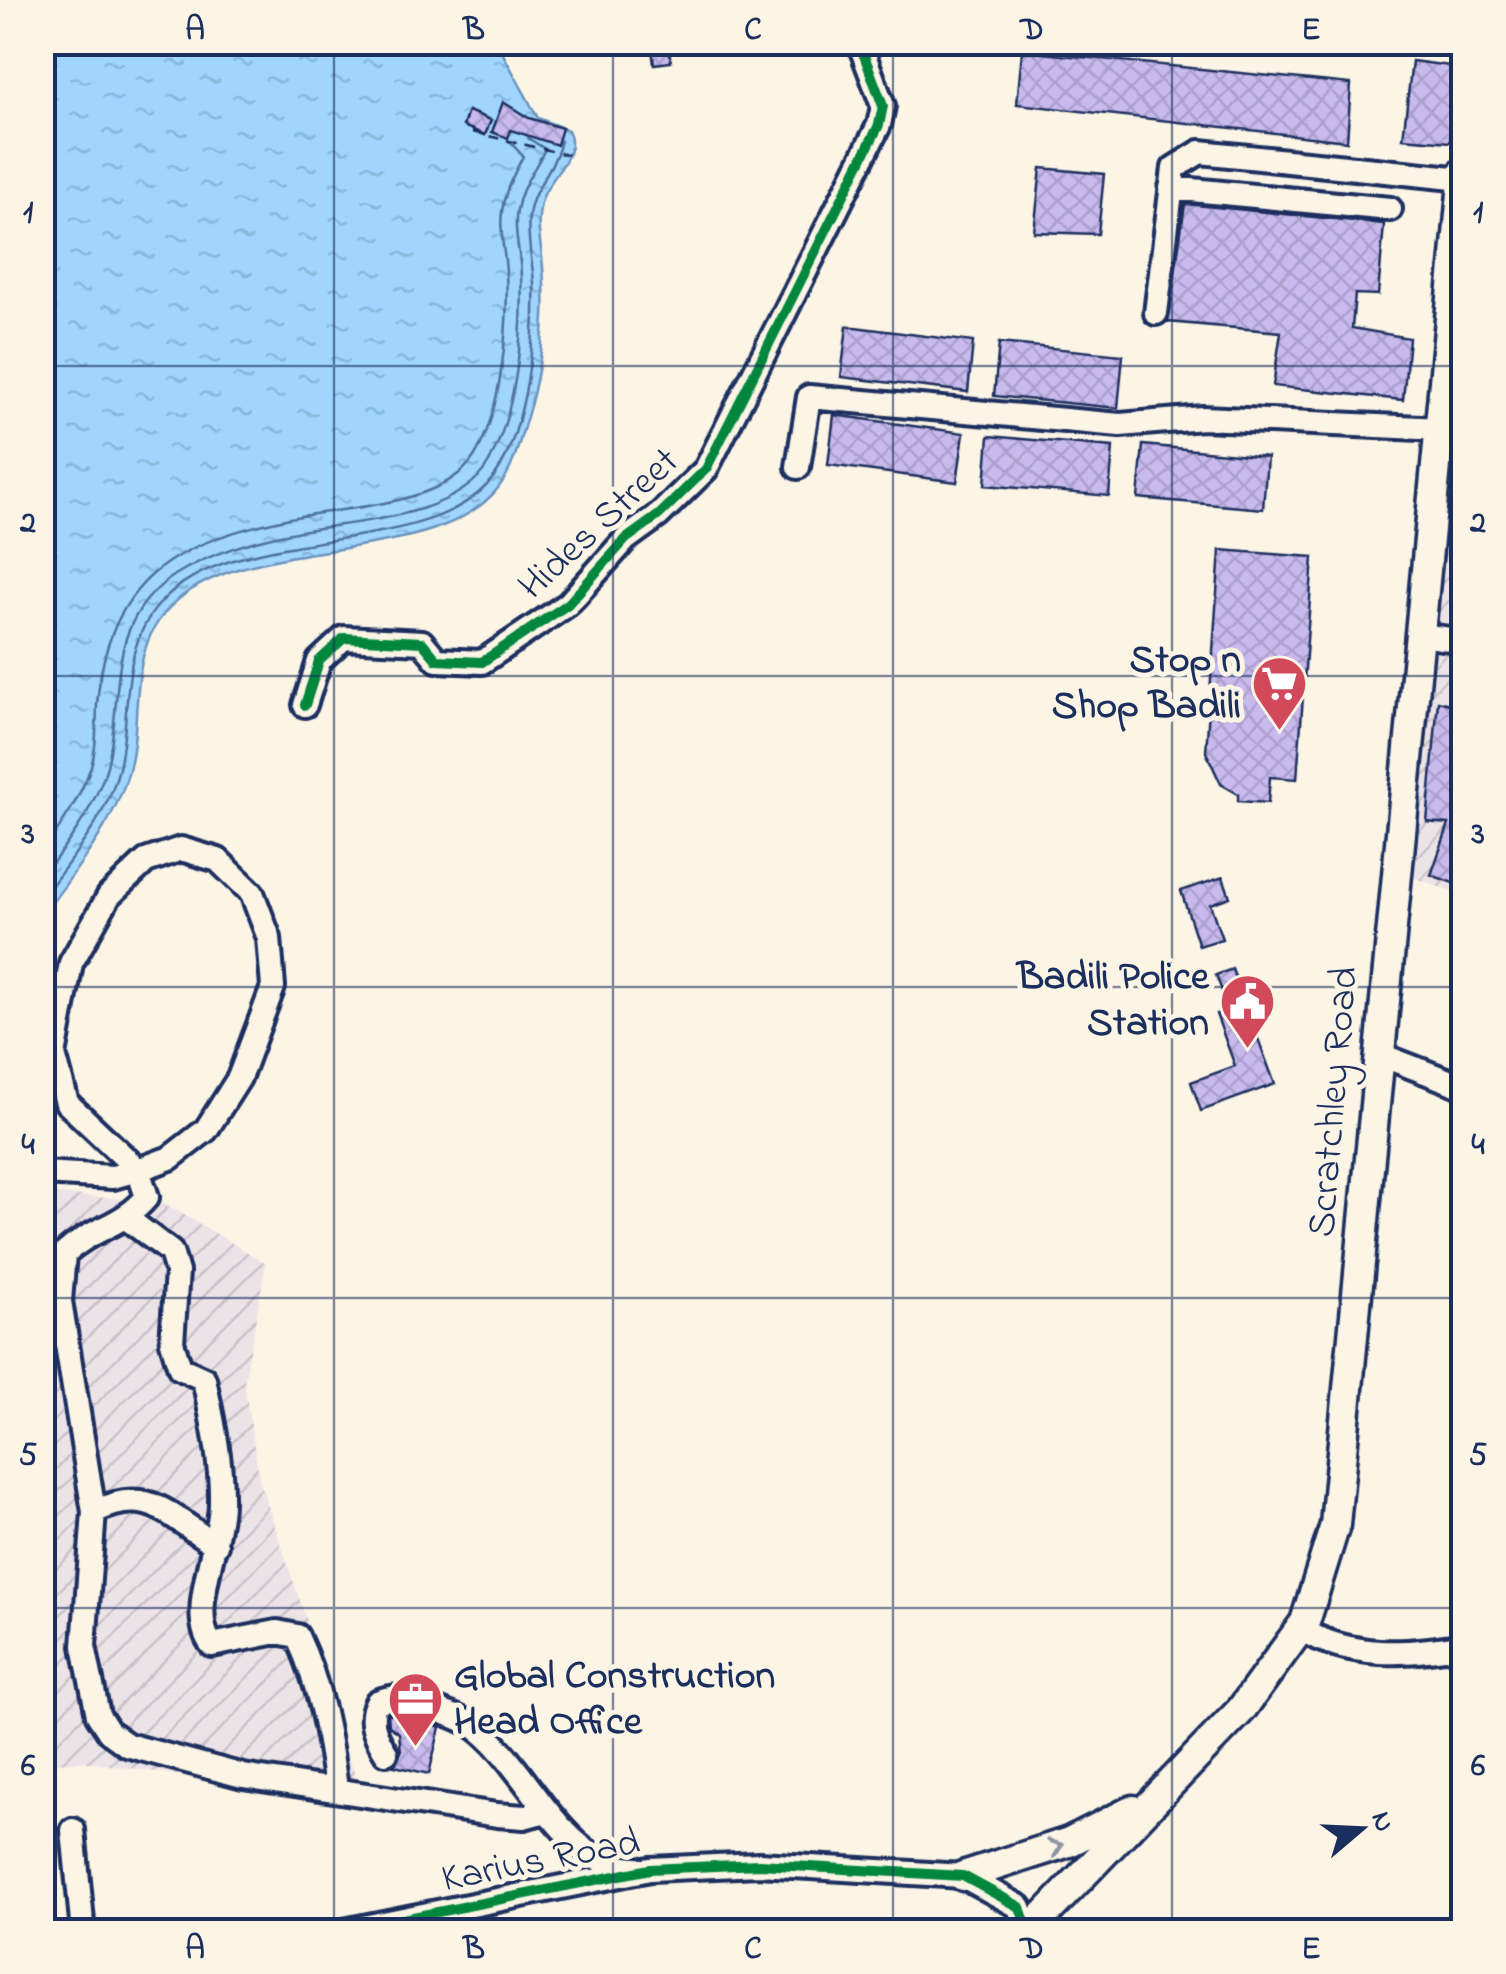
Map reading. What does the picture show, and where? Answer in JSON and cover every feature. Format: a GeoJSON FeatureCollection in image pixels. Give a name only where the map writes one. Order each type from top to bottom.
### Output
{"type":"FeatureCollection","features":[{"type":"Feature","properties":{"kind":"main road","name":"Scratchley Road"},"geometry":{"type":"LineString","coordinates":[[1028,1931],[1242,1710],[1300,1629],[1335,1524],[1442,430],[1455,383],[1464,172]]}},
{"type":"Feature","properties":{"kind":"main road"},"geometry":{"type":"LineString","coordinates":[[963,1876],[1069,1842],[1162,1793]]}},
{"type":"Feature","properties":{"kind":"street","name":"Hides Street"},"geometry":{"type":"LineString","coordinates":[[306,705],[319,661],[344,638],[422,642],[437,660],[482,662],[568,604],[626,538],[659,515],[706,470],[880,125],[882,106],[860,42]]}},
{"type":"Feature","properties":{"kind":"street"},"geometry":{"type":"LineString","coordinates":[[1156,313],[1174,168],[1200,152],[1463,179]]}},
{"type":"Feature","properties":{"kind":"street"},"geometry":{"type":"LineString","coordinates":[[1332,203],[1335,166]]}},
{"type":"Feature","properties":{"kind":"street"},"geometry":{"type":"LineString","coordinates":[[1171,188],[1390,209]]}},
{"type":"Feature","properties":{"kind":"street"},"geometry":{"type":"LineString","coordinates":[[798,467],[809,396],[1120,425],[1203,418],[1442,430]]}},
{"type":"Feature","properties":{"kind":"street"},"geometry":{"type":"LineString","coordinates":[[1422,635],[1464,641]]}},
{"type":"Feature","properties":{"kind":"street"},"geometry":{"type":"LineString","coordinates":[[42,1174],[113,1177],[138,1170],[170,1158],[206,1130],[239,1078],[274,988],[269,938],[252,893],[218,860],[181,848],[146,861],[109,896],[71,963],[54,1055],[66,1102],[138,1170],[148,1198],[128,1220],[87,1233],[64,1254],[60,1301],[94,1512],[84,1646],[98,1716],[127,1745],[242,1776],[497,1815],[524,1817],[546,1811]]}},
{"type":"Feature","properties":{"kind":"street"},"geometry":{"type":"LineString","coordinates":[[1381,1055],[1464,1087]]}},
{"type":"Feature","properties":{"kind":"street"},"geometry":{"type":"LineString","coordinates":[[128,1220],[170,1252],[178,1272],[172,1342],[180,1368],[204,1379],[222,1502],[200,1612],[203,1635],[212,1646],[277,1632],[297,1636],[312,1667],[328,1726],[336,1788]]}},
{"type":"Feature","properties":{"kind":"street"},"geometry":{"type":"LineString","coordinates":[[94,1512],[121,1498],[149,1500],[216,1545]]}},
{"type":"Feature","properties":{"kind":"street"},"geometry":{"type":"LineString","coordinates":[[1300,1629],[1322,1642],[1379,1655],[1464,1645]]}},
{"type":"Feature","properties":{"kind":"street"},"geometry":{"type":"LineString","coordinates":[[386,1752],[377,1739],[374,1708],[393,1696],[416,1700],[471,1724],[546,1811],[595,1854],[628,1869],[650,1869]]}},
{"type":"Feature","properties":{"kind":"street"},"geometry":{"type":"LineString","coordinates":[[73,1830],[82,1932]]}},
{"type":"Feature","properties":{"kind":"street","name":"Karius Road"},"geometry":{"type":"LineString","coordinates":[[340,1932],[650,1869],[760,1864],[963,1876],[1020,1907],[1028,1931]]}},
{"type":"Feature","properties":{"kind":"path"},"geometry":{"type":"LineString","coordinates":[[472,132],[568,154]]}},
{"type":"Feature","properties":{"kind":"shaded area"},"geometry":{"type":"Polygon","coordinates":[[[1463,365],[1463,896],[1410,876],[1463,365]]]}},
{"type":"Feature","properties":{"kind":"shaded area"},"geometry":{"type":"Polygon","coordinates":[[[42,1193],[162,1202],[266,1263],[244,1384],[260,1482],[357,1780],[354,1802],[83,1761],[43,1764],[42,1193]]]}},
{"type":"Feature","properties":{"kind":"water"},"geometry":{"type":"Polygon","coordinates":[[[43,43],[497,43],[538,118],[568,130],[571,148],[540,208],[544,309],[541,354],[517,450],[499,487],[461,518],[422,533],[240,568],[201,584],[169,608],[146,646],[133,753],[121,793],[92,848],[43,915],[43,43]]]}},
{"type":"Feature","properties":{"kind":"building"},"geometry":{"type":"Polygon","coordinates":[[[651,42],[668,42],[671,62],[654,64],[651,42]]]}},
{"type":"Feature","properties":{"kind":"building"},"geometry":{"type":"Polygon","coordinates":[[[1022,51],[1351,84],[1347,141],[1017,104],[1022,51]]]}},
{"type":"Feature","properties":{"kind":"building"},"geometry":{"type":"Polygon","coordinates":[[[1412,61],[1458,67],[1450,142],[1403,138],[1412,61]]]}},
{"type":"Feature","properties":{"kind":"building"},"geometry":{"type":"Polygon","coordinates":[[[503,102],[529,118],[562,128],[557,145],[511,130],[508,138],[492,132],[503,102]]]}},
{"type":"Feature","properties":{"kind":"building"},"geometry":{"type":"Polygon","coordinates":[[[468,111],[491,120],[485,135],[463,126],[468,111]]]}},
{"type":"Feature","properties":{"kind":"building"},"geometry":{"type":"Polygon","coordinates":[[[1041,168],[1104,174],[1098,234],[1034,232],[1041,168]]]}},
{"type":"Feature","properties":{"kind":"building"},"geometry":{"type":"Polygon","coordinates":[[[1185,204],[1384,224],[1378,295],[1355,294],[1352,328],[1409,338],[1403,400],[1273,386],[1281,332],[1168,322],[1185,204]]]}},
{"type":"Feature","properties":{"kind":"building"},"geometry":{"type":"Polygon","coordinates":[[[847,326],[973,342],[968,392],[841,377],[847,326]]]}},
{"type":"Feature","properties":{"kind":"building"},"geometry":{"type":"Polygon","coordinates":[[[999,343],[1123,355],[1118,408],[994,396],[999,343]]]}},
{"type":"Feature","properties":{"kind":"building"},"geometry":{"type":"Polygon","coordinates":[[[834,415],[964,433],[957,482],[828,465],[834,415]]]}},
{"type":"Feature","properties":{"kind":"building"},"geometry":{"type":"Polygon","coordinates":[[[989,436],[1113,447],[1109,496],[985,485],[989,436]]]}},
{"type":"Feature","properties":{"kind":"building"},"geometry":{"type":"Polygon","coordinates":[[[1143,445],[1267,457],[1263,509],[1138,498],[1143,445]]]}},
{"type":"Feature","properties":{"kind":"building"},"geometry":{"type":"Polygon","coordinates":[[[1220,550],[1313,557],[1297,779],[1270,777],[1268,803],[1238,801],[1238,794],[1221,784],[1206,752],[1220,550]]]}},
{"type":"Feature","properties":{"kind":"building"},"geometry":{"type":"Polygon","coordinates":[[[1438,701],[1464,708],[1464,887],[1431,875],[1449,824],[1427,822],[1438,701]]]}},
{"type":"Feature","properties":{"kind":"building"},"geometry":{"type":"Polygon","coordinates":[[[1223,877],[1230,897],[1210,904],[1222,939],[1199,946],[1181,891],[1223,877]]]}},
{"type":"Feature","properties":{"kind":"building"},"geometry":{"type":"Polygon","coordinates":[[[1232,969],[1275,1084],[1201,1111],[1191,1082],[1235,1066],[1216,1014],[1229,1010],[1216,975],[1232,969]]]}},
{"type":"Feature","properties":{"kind":"building","name":"Global Construction Head Office"},"geometry":{"type":"Polygon","coordinates":[[[388,1714],[410,1714],[440,1727],[429,1774],[394,1766],[401,1752],[399,1733],[389,1726],[388,1714]]]}},
{"type":"Feature","properties":{"kind":"cycle path"},"geometry":{"type":"LineString","coordinates":[[305,705],[319,661],[344,638],[422,642],[437,660],[482,662],[568,604],[626,539],[659,515],[706,469],[879,125],[883,106],[859,42]]}},
{"type":"Feature","properties":{"kind":"cycle path"},"geometry":{"type":"LineString","coordinates":[[339,1932],[650,1869],[759,1864],[963,1876],[1020,1907],[1028,1931]]}},
{"type":"Feature","properties":{"kind":"place","name":"Stop n Shop Badili"},"geometry":{"type":"Point","coordinates":[1280,733]}},
{"type":"Feature","properties":{"kind":"place","name":"Badili Police Station"},"geometry":{"type":"Point","coordinates":[1248,1050]}},
{"type":"Feature","properties":{"kind":"place","name":"Global Construction Head Office"},"geometry":{"type":"Point","coordinates":[415,1749]}}]}
